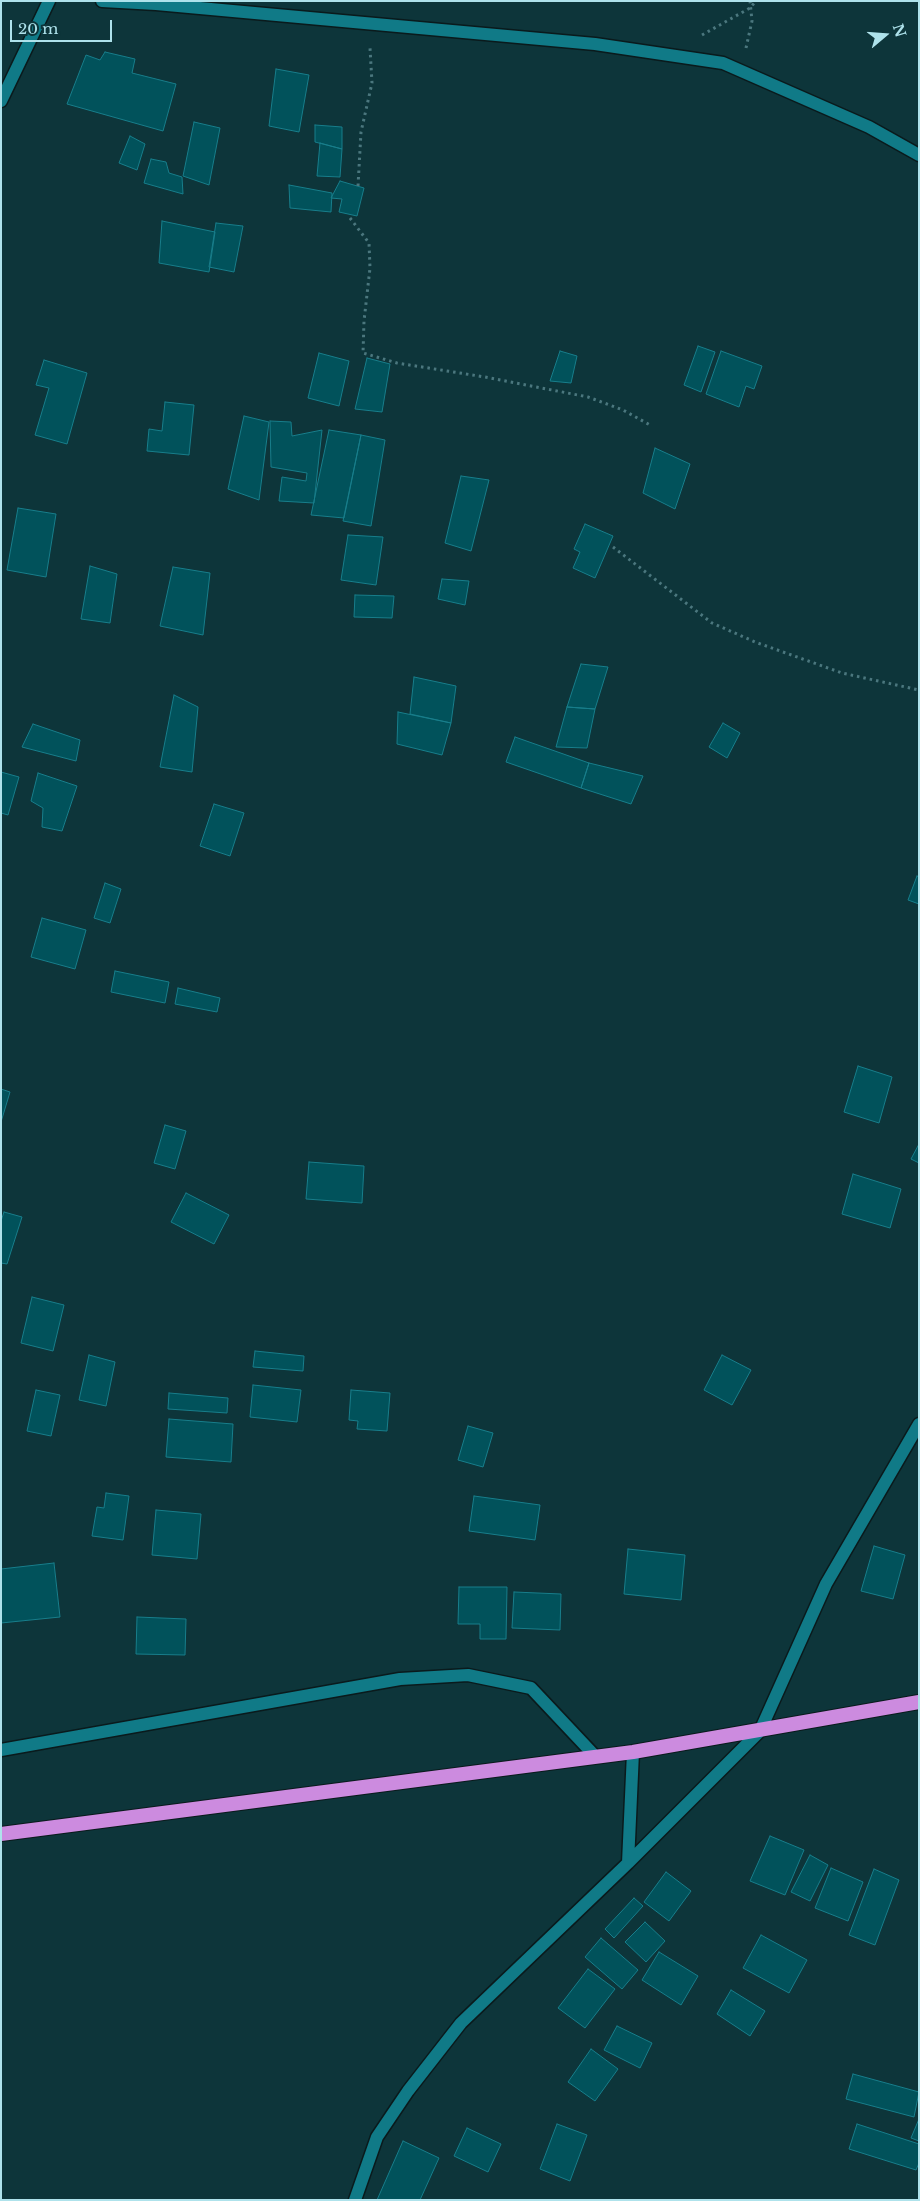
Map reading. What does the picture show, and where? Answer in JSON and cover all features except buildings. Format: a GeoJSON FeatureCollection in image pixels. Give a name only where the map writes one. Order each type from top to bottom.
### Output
{"type":"FeatureCollection","features":[{"type":"Feature","properties":{"kind":"highway"},"geometry":{"type":"LineString","coordinates":[[1,1834],[633,1752],[919,1702]]}},
{"type":"Feature","properties":{"kind":"street"},"geometry":{"type":"LineString","coordinates":[[1,101],[49,1]]}},
{"type":"Feature","properties":{"kind":"street"},"geometry":{"type":"LineString","coordinates":[[102,1],[156,4],[595,44],[723,63],[869,127],[919,155]]}},
{"type":"Feature","properties":{"kind":"street"},"geometry":{"type":"LineString","coordinates":[[355,2200],[377,2137],[408,2091],[461,2023],[760,1731],[826,1584],[919,1424]]}},
{"type":"Feature","properties":{"kind":"street"},"geometry":{"type":"LineString","coordinates":[[1,1750],[400,1679],[468,1676],[531,1688],[595,1756]]}},
{"type":"Feature","properties":{"kind":"street"},"geometry":{"type":"LineString","coordinates":[[628,1862],[633,1752]]}},
{"type":"Feature","properties":{"kind":"path"},"geometry":{"type":"LineString","coordinates":[[734,68],[748,45],[752,21],[750,1]]}},
{"type":"Feature","properties":{"kind":"path"},"geometry":{"type":"LineString","coordinates":[[666,54],[750,8],[756,1]]}},
{"type":"Feature","properties":{"kind":"path"},"geometry":{"type":"LineString","coordinates":[[358,186],[362,132],[372,83],[370,24]]}},
{"type":"Feature","properties":{"kind":"path"},"geometry":{"type":"LineString","coordinates":[[350,218],[369,243],[370,268],[364,321],[363,353],[397,363],[485,377],[588,397],[623,410],[650,426]]}},
{"type":"Feature","properties":{"kind":"path"},"geometry":{"type":"LineString","coordinates":[[613,547],[712,624],[755,642],[842,673],[919,690]]}}]}
